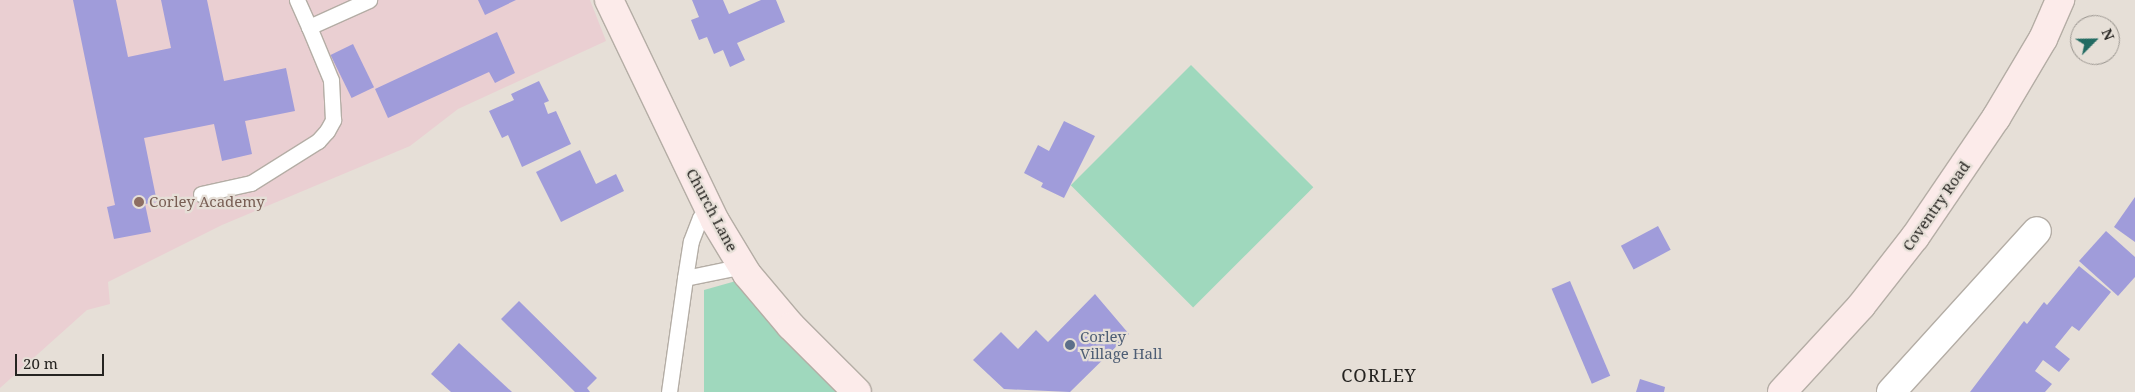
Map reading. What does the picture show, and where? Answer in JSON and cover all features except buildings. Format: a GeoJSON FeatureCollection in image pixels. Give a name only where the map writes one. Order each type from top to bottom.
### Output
{"type":"FeatureCollection","features":[{"type":"Feature","properties":{"kind":"main road","name":"Church Lane"},"geometry":{"type":"LineString","coordinates":[[609,0],[709,207],[743,266],[791,326],[857,392]]}},
{"type":"Feature","properties":{"kind":"main road","name":"Coventry Road"},"geometry":{"type":"LineString","coordinates":[[1782,392],[1862,306],[1916,237],[1996,118],[2043,39],[2060,0]]}},
{"type":"Feature","properties":{"kind":"street"},"geometry":{"type":"LineString","coordinates":[[1891,392],[2037,231]]}},
{"type":"Feature","properties":{"kind":"lane"},"geometry":{"type":"LineString","coordinates":[[201,194],[251,183],[318,141],[327,131],[333,120],[331,80],[296,0]]}},
{"type":"Feature","properties":{"kind":"lane"},"geometry":{"type":"LineString","coordinates":[[309,27],[369,0]]}},
{"type":"Feature","properties":{"kind":"lane"},"geometry":{"type":"LineString","coordinates":[[669,392],[691,241],[700,218],[709,207]]}},
{"type":"Feature","properties":{"kind":"lane"},"geometry":{"type":"LineString","coordinates":[[685,278],[743,266]]}},
{"type":"Feature","properties":{"kind":"shaded area","name":"Corley Academy"},"geometry":{"type":"Polygon","coordinates":[[[0,0],[590,0],[606,41],[458,109],[410,146],[222,225],[108,282],[110,304],[87,310],[0,388],[0,0]]]}},
{"type":"Feature","properties":{"kind":"green space"},"geometry":{"type":"Polygon","coordinates":[[[1191,65],[1313,187],[1193,308],[1071,185],[1191,65]]]}},
{"type":"Feature","properties":{"kind":"green space"},"geometry":{"type":"Polygon","coordinates":[[[736,281],[838,392],[704,392],[704,290],[736,281]]]}},
{"type":"Feature","properties":{"kind":"place","name":"Corley Academy"},"geometry":{"type":"Point","coordinates":[139,202]}},
{"type":"Feature","properties":{"kind":"place","name":"Corley Village Hall"},"geometry":{"type":"Point","coordinates":[1070,345]}},
{"type":"Feature","properties":{"kind":"district","name":"CORLEY"},"geometry":{"type":"Point","coordinates":[1379,375]}}]}
